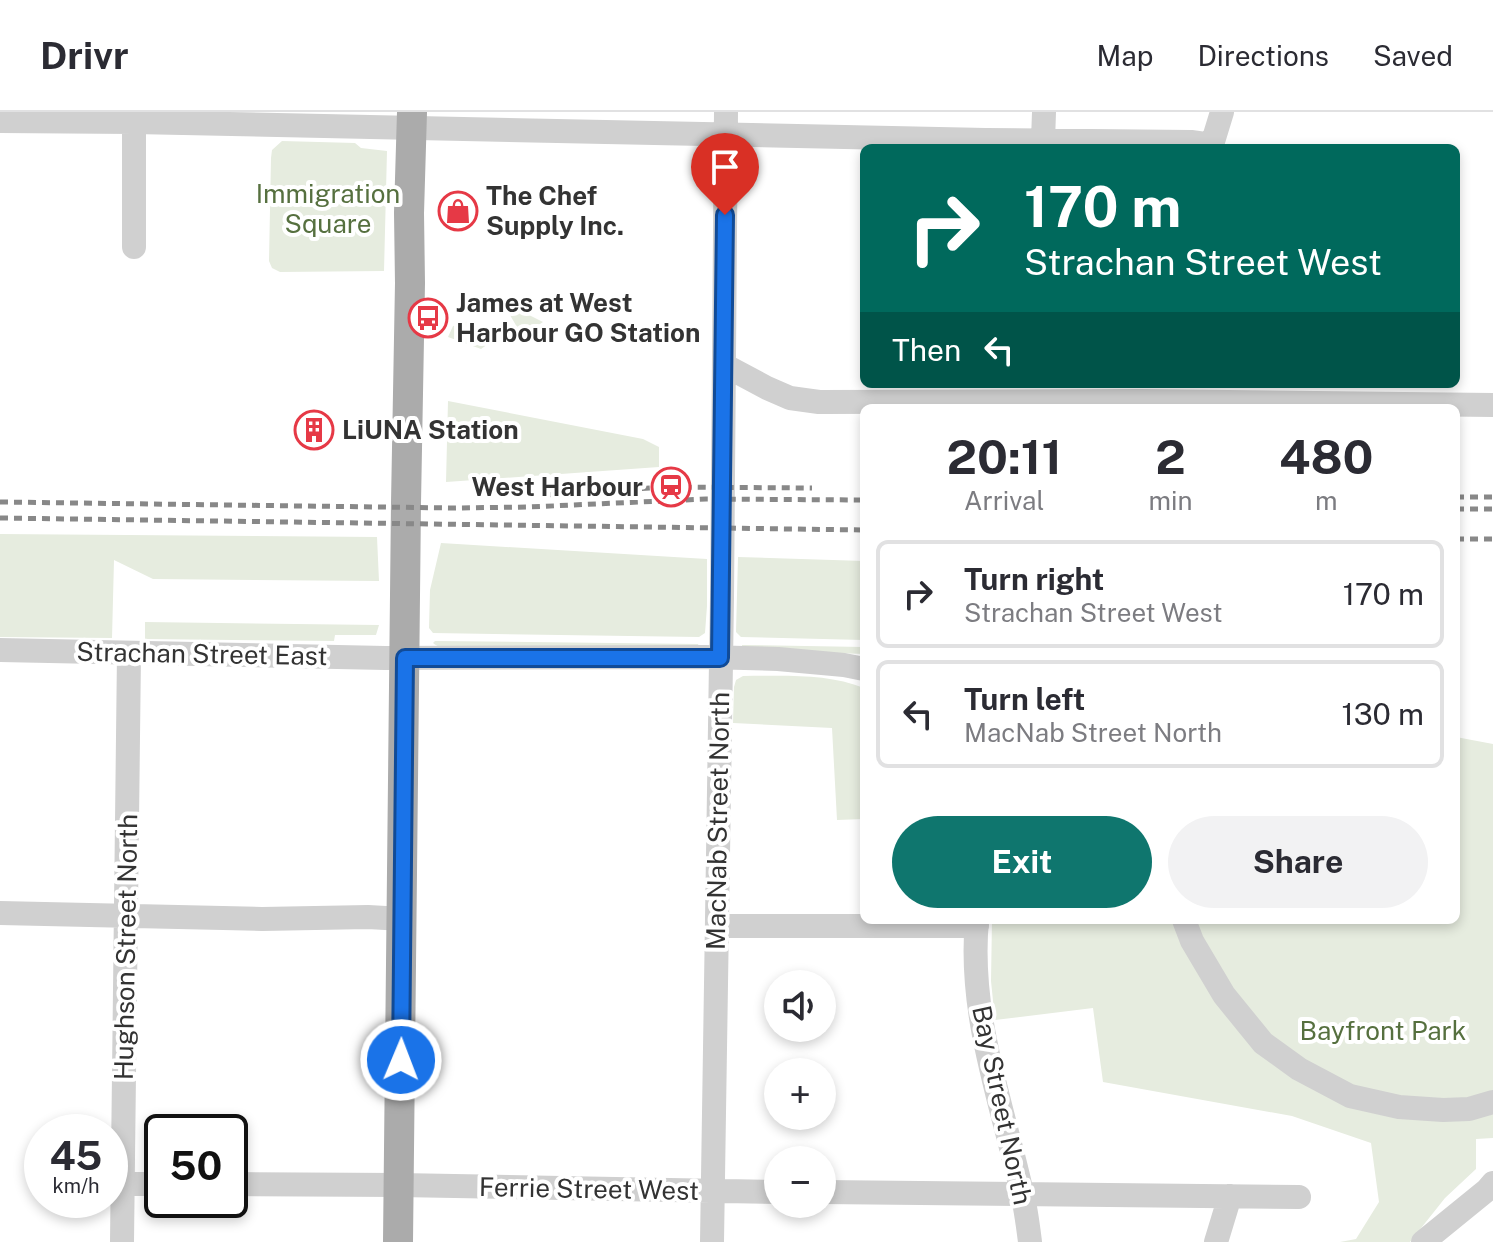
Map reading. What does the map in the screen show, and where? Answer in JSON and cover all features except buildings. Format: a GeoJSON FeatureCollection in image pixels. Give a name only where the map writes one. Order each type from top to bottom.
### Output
{"type":"FeatureCollection","features":[{"type":"Feature","properties":{"kind":"main road"},"geometry":{"type":"LineString","coordinates":[[398,1242],[412,120]]}},
{"type":"Feature","properties":{"kind":"street"},"geometry":{"type":"LineString","coordinates":[[1043,141],[1044,112]]}},
{"type":"Feature","properties":{"kind":"street"},"geometry":{"type":"LineString","coordinates":[[1213,144],[1222,112]]}},
{"type":"Feature","properties":{"kind":"street"},"geometry":{"type":"LineString","coordinates":[[0,121],[134,117],[726,123],[1043,141],[1199,144]]}},
{"type":"Feature","properties":{"kind":"street"},"geometry":{"type":"LineString","coordinates":[[134,117],[134,247]]}},
{"type":"Feature","properties":{"kind":"street","name":"MacNab Street North"},"geometry":{"type":"LineString","coordinates":[[712,1242],[726,123]]}},
{"type":"Feature","properties":{"kind":"street"},"geometry":{"type":"LineString","coordinates":[[724,365],[790,398],[819,402],[1141,398],[1443,404]]}},
{"type":"Feature","properties":{"kind":"street"},"geometry":{"type":"LineString","coordinates":[[1460,404],[1493,405]]}},
{"type":"Feature","properties":{"kind":"street","name":"Strachan Street East"},"geometry":{"type":"LineString","coordinates":[[0,650],[405,658],[778,659],[860,668]]}},
{"type":"Feature","properties":{"kind":"street","name":"Hughson Street North"},"geometry":{"type":"LineString","coordinates":[[123,1114],[129,653]]}},
{"type":"Feature","properties":{"kind":"street"},"geometry":{"type":"LineString","coordinates":[[0,913],[403,919]]}},
{"type":"Feature","properties":{"kind":"street"},"geometry":{"type":"LineString","coordinates":[[717,926],[890,924]]}},
{"type":"Feature","properties":{"kind":"street","name":"Bay Street North"},"geometry":{"type":"LineString","coordinates":[[977,924],[977,998],[1030,1242]]}},
{"type":"Feature","properties":{"kind":"street"},"geometry":{"type":"LineString","coordinates":[[1186,924],[1192,941],[1224,995],[1263,1043],[1299,1069],[1350,1096],[1399,1107],[1443,1110],[1491,1108]]}},
{"type":"Feature","properties":{"kind":"street"},"geometry":{"type":"LineString","coordinates":[[1423,1242],[1493,1183]]}},
{"type":"Feature","properties":{"kind":"street","name":"Ferrie Street West"},"geometry":{"type":"LineString","coordinates":[[248,1184],[764,1192]]}},
{"type":"Feature","properties":{"kind":"street"},"geometry":{"type":"LineString","coordinates":[[836,1192],[1299,1197]]}},
{"type":"Feature","properties":{"kind":"street"},"geometry":{"type":"LineString","coordinates":[[1216,1242],[1230,1196]]}},
{"type":"Feature","properties":{"kind":"street","name":"Hughson Street North"},"geometry":{"type":"LineString","coordinates":[[122,1218],[122,1242]]}},
{"type":"Feature","properties":{"kind":"green space","name":"Immigration Square"},"geometry":{"type":"Polygon","coordinates":[[[282,141],[355,143],[361,148],[387,151],[384,271],[280,272],[272,268],[269,261],[271,158],[272,150],[282,141]]]}},
{"type":"Feature","properties":{"kind":"green space"},"geometry":{"type":"Polygon","coordinates":[[[507,304],[543,322],[537,326],[517,327],[507,304]]]}},
{"type":"Feature","properties":{"kind":"green space"},"geometry":{"type":"Polygon","coordinates":[[[469,321],[498,337],[481,349],[448,337],[453,326],[469,321]]]}},
{"type":"Feature","properties":{"kind":"green space"},"geometry":{"type":"Polygon","coordinates":[[[448,401],[643,439],[659,447],[659,467],[446,482],[448,401]]]}},
{"type":"Feature","properties":{"kind":"green space"},"geometry":{"type":"Polygon","coordinates":[[[0,534],[377,537],[379,581],[153,579],[114,560],[112,638],[0,637],[0,534]]]}},
{"type":"Feature","properties":{"kind":"green space"},"geometry":{"type":"Polygon","coordinates":[[[441,543],[707,559],[705,633],[699,637],[433,633],[429,628],[430,590],[441,543]]]}},
{"type":"Feature","properties":{"kind":"green space"},"geometry":{"type":"Polygon","coordinates":[[[738,557],[860,561],[860,640],[741,637],[736,632],[738,557]]]}},
{"type":"Feature","properties":{"kind":"green space"},"geometry":{"type":"Polygon","coordinates":[[[145,622],[379,625],[376,635],[335,635],[334,641],[145,639],[145,622]]]}},
{"type":"Feature","properties":{"kind":"green space"},"geometry":{"type":"Polygon","coordinates":[[[433,643],[698,644],[700,649],[471,646],[452,649],[441,647],[433,643]]]}},
{"type":"Feature","properties":{"kind":"green space"},"geometry":{"type":"Polygon","coordinates":[[[742,645],[860,647],[860,654],[742,650],[742,645]]]}},
{"type":"Feature","properties":{"kind":"green space"},"geometry":{"type":"Polygon","coordinates":[[[743,676],[789,676],[835,680],[860,687],[860,819],[837,820],[832,728],[733,723],[736,680],[743,676]]]}},
{"type":"Feature","properties":{"kind":"green space","name":"Bayfront Park"},"geometry":{"type":"Polygon","coordinates":[[[1460,738],[1493,744],[1493,1138],[1476,1139],[1476,1169],[1445,1198],[1410,1242],[1340,1242],[1356,1239],[1379,1202],[1371,1143],[1292,1116],[1103,1082],[1093,1008],[995,1020],[991,981],[992,924],[1460,924],[1460,738]]]}},
{"type":"Feature","properties":{"kind":"railway"},"geometry":{"type":"LineString","coordinates":[[544,495],[666,487],[812,488]]}},
{"type":"Feature","properties":{"kind":"railway"},"geometry":{"type":"LineString","coordinates":[[1460,497],[1493,497]]}},
{"type":"Feature","properties":{"kind":"railway"},"geometry":{"type":"LineString","coordinates":[[0,502],[455,508],[706,499],[860,500]]}},
{"type":"Feature","properties":{"kind":"railway"},"geometry":{"type":"LineString","coordinates":[[1460,509],[1493,509]]}},
{"type":"Feature","properties":{"kind":"railway"},"geometry":{"type":"LineString","coordinates":[[0,518],[860,530]]}},
{"type":"Feature","properties":{"kind":"railway"},"geometry":{"type":"LineString","coordinates":[[1460,539],[1493,539]]}},
{"type":"Feature","properties":{"kind":"place","name":"The Chef Supply Inc."},"geometry":{"type":"Point","coordinates":[458,211]}},
{"type":"Feature","properties":{"kind":"place","name":"James at West Harbour GO Station"},"geometry":{"type":"Point","coordinates":[428,318]}},
{"type":"Feature","properties":{"kind":"place","name":"LiUNA Station"},"geometry":{"type":"Point","coordinates":[314,430]}},
{"type":"Feature","properties":{"kind":"place","name":"West Harbour"},"geometry":{"type":"Point","coordinates":[671,487]}},
{"type":"Feature","properties":{"kind":"route"},"geometry":{"type":"LineString","coordinates":[[401,1060],[405,658],[720,658],[725,215]]}}]}
